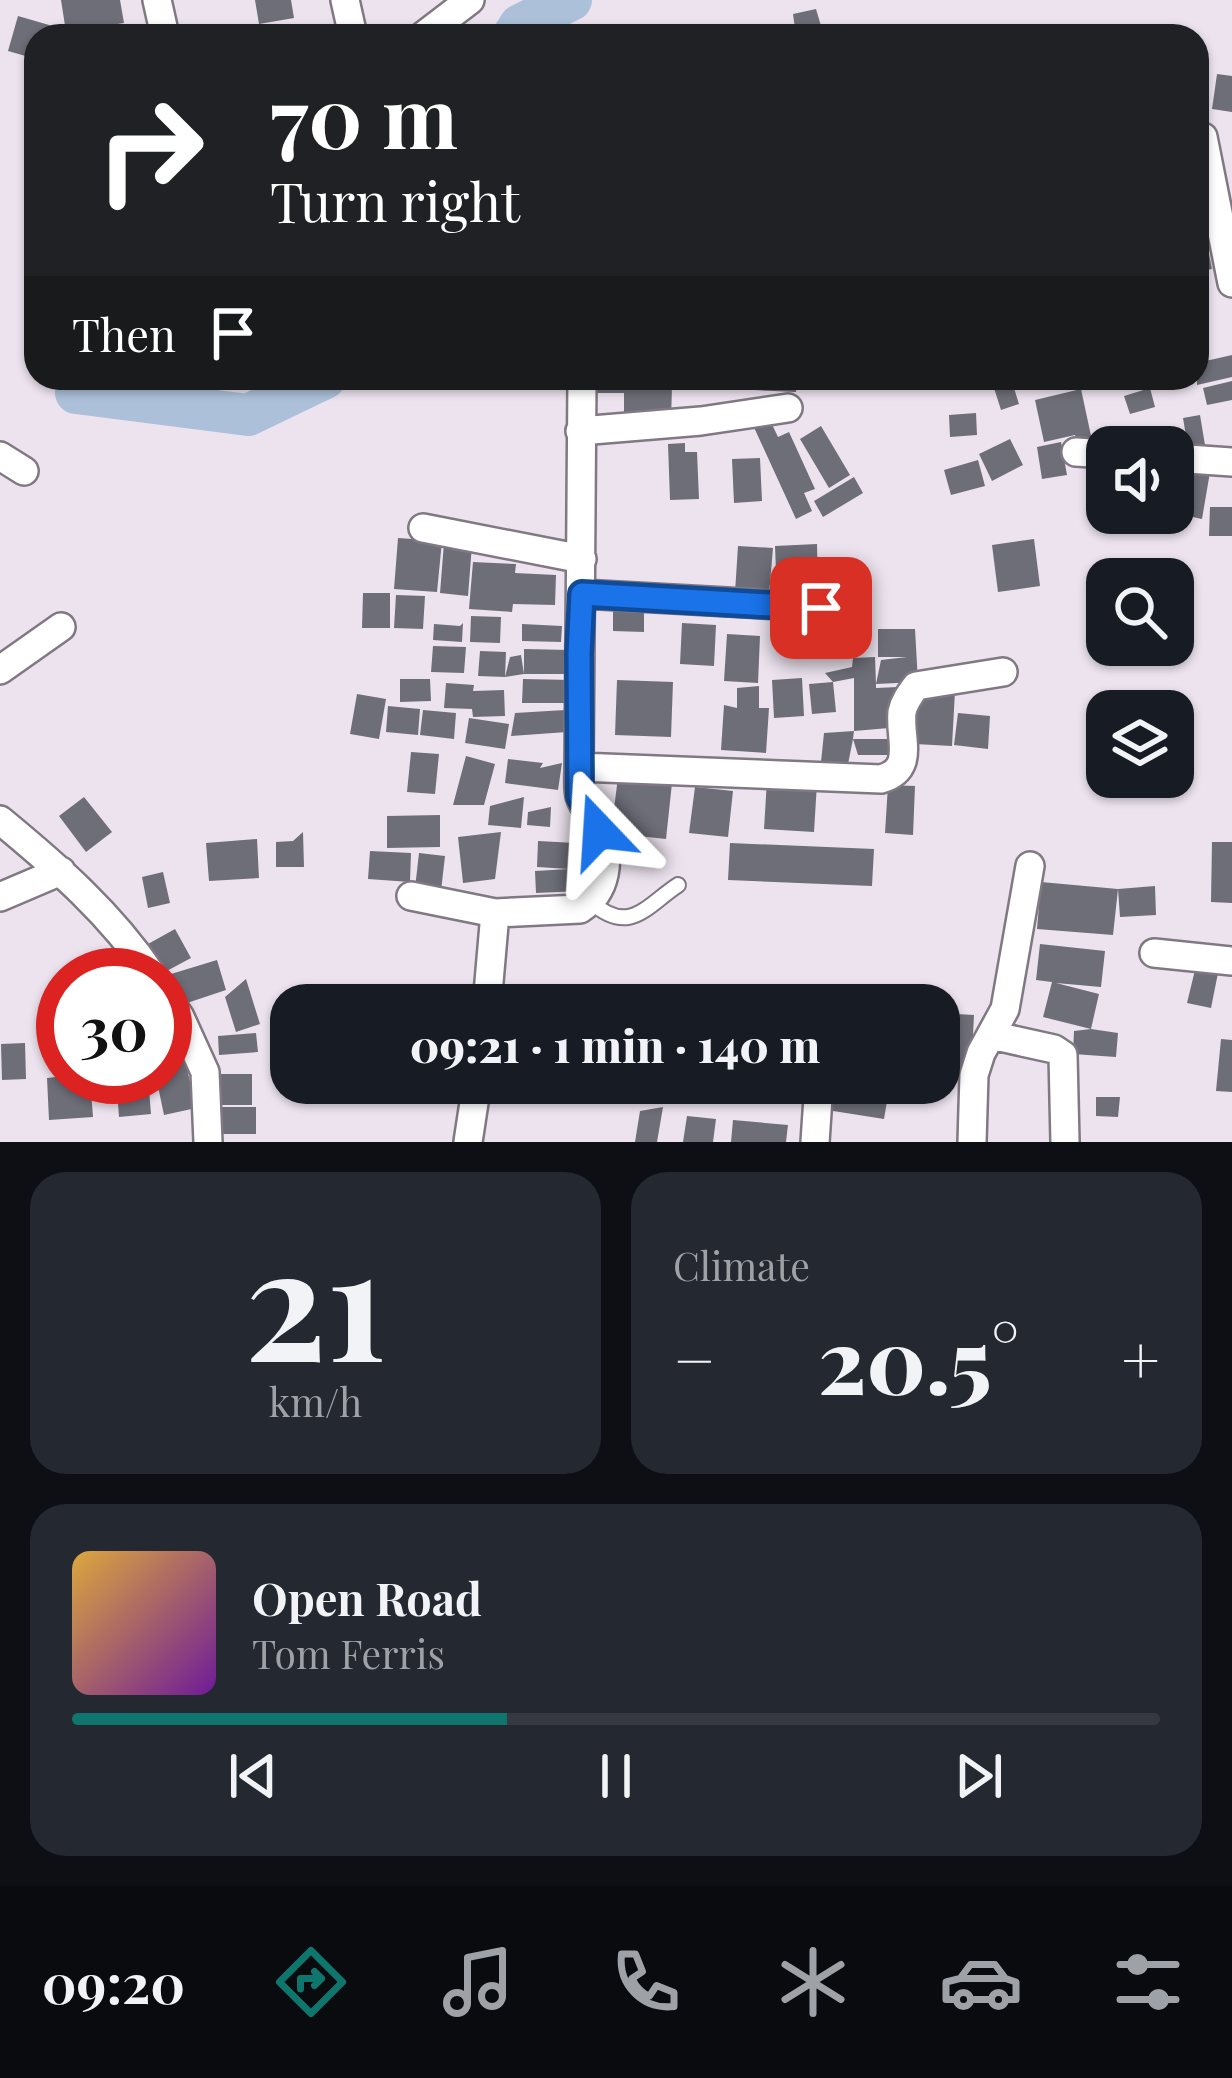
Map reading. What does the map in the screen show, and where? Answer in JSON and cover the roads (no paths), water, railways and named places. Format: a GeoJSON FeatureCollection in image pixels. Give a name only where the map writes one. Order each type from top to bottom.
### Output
{"type":"FeatureCollection","features":[{"type":"Feature","properties":{"kind":"street"},"geometry":{"type":"LineString","coordinates":[[439,24],[470,0]]}},
{"type":"Feature","properties":{"kind":"street"},"geometry":{"type":"LineString","coordinates":[[1209,179],[1232,283]]}},
{"type":"Feature","properties":{"kind":"street"},"geometry":{"type":"LineString","coordinates":[[411,896],[495,913],[580,909],[592,902],[606,871],[599,831],[580,796],[582,390]]}},
{"type":"Feature","properties":{"kind":"street"},"geometry":{"type":"LineString","coordinates":[[580,431],[788,408]]}},
{"type":"Feature","properties":{"kind":"street"},"geometry":{"type":"LineString","coordinates":[[1076,452],[1086,453]]}},
{"type":"Feature","properties":{"kind":"street"},"geometry":{"type":"LineString","coordinates":[[1194,459],[1232,462]]}},
{"type":"Feature","properties":{"kind":"street"},"geometry":{"type":"LineString","coordinates":[[423,528],[582,559]]}},
{"type":"Feature","properties":{"kind":"street"},"geometry":{"type":"LineString","coordinates":[[582,594],[835,608]]}},
{"type":"Feature","properties":{"kind":"street"},"geometry":{"type":"LineString","coordinates":[[0,670],[62,627]]}},
{"type":"Feature","properties":{"kind":"street"},"geometry":{"type":"LineString","coordinates":[[579,767],[881,778],[901,768],[902,708],[916,686],[1004,672]]}},
{"type":"Feature","properties":{"kind":"street"},"geometry":{"type":"LineString","coordinates":[[0,820],[62,871],[134,948]]}},
{"type":"Feature","properties":{"kind":"street"},"geometry":{"type":"LineString","coordinates":[[972,1142],[974,1075],[1005,1009],[1030,866]]}},
{"type":"Feature","properties":{"kind":"street"},"geometry":{"type":"LineString","coordinates":[[0,897],[62,871]]}},
{"type":"Feature","properties":{"kind":"street"},"geometry":{"type":"LineString","coordinates":[[490,984],[495,913]]}},
{"type":"Feature","properties":{"kind":"street"},"geometry":{"type":"LineString","coordinates":[[1154,953],[1232,962]]}},
{"type":"Feature","properties":{"kind":"street"},"geometry":{"type":"LineString","coordinates":[[992,1035],[1063,1054],[1065,1142]]}},
{"type":"Feature","properties":{"kind":"street"},"geometry":{"type":"LineString","coordinates":[[192,1043],[205,1072],[208,1142]]}},
{"type":"Feature","properties":{"kind":"street"},"geometry":{"type":"LineString","coordinates":[[468,1142],[474,1104]]}},
{"type":"Feature","properties":{"kind":"street"},"geometry":{"type":"LineString","coordinates":[[814,1142],[817,1104]]}},
{"type":"Feature","properties":{"kind":"lane"},"geometry":{"type":"LineString","coordinates":[[592,902],[612,916],[634,916],[678,885]]}},
{"type":"Feature","properties":{"kind":"waterway"},"geometry":{"type":"LineString","coordinates":[[522,24],[571,0]]}},
{"type":"Feature","properties":{"kind":"waterway"},"geometry":{"type":"LineString","coordinates":[[76,393],[248,415],[300,390]]}}]}
